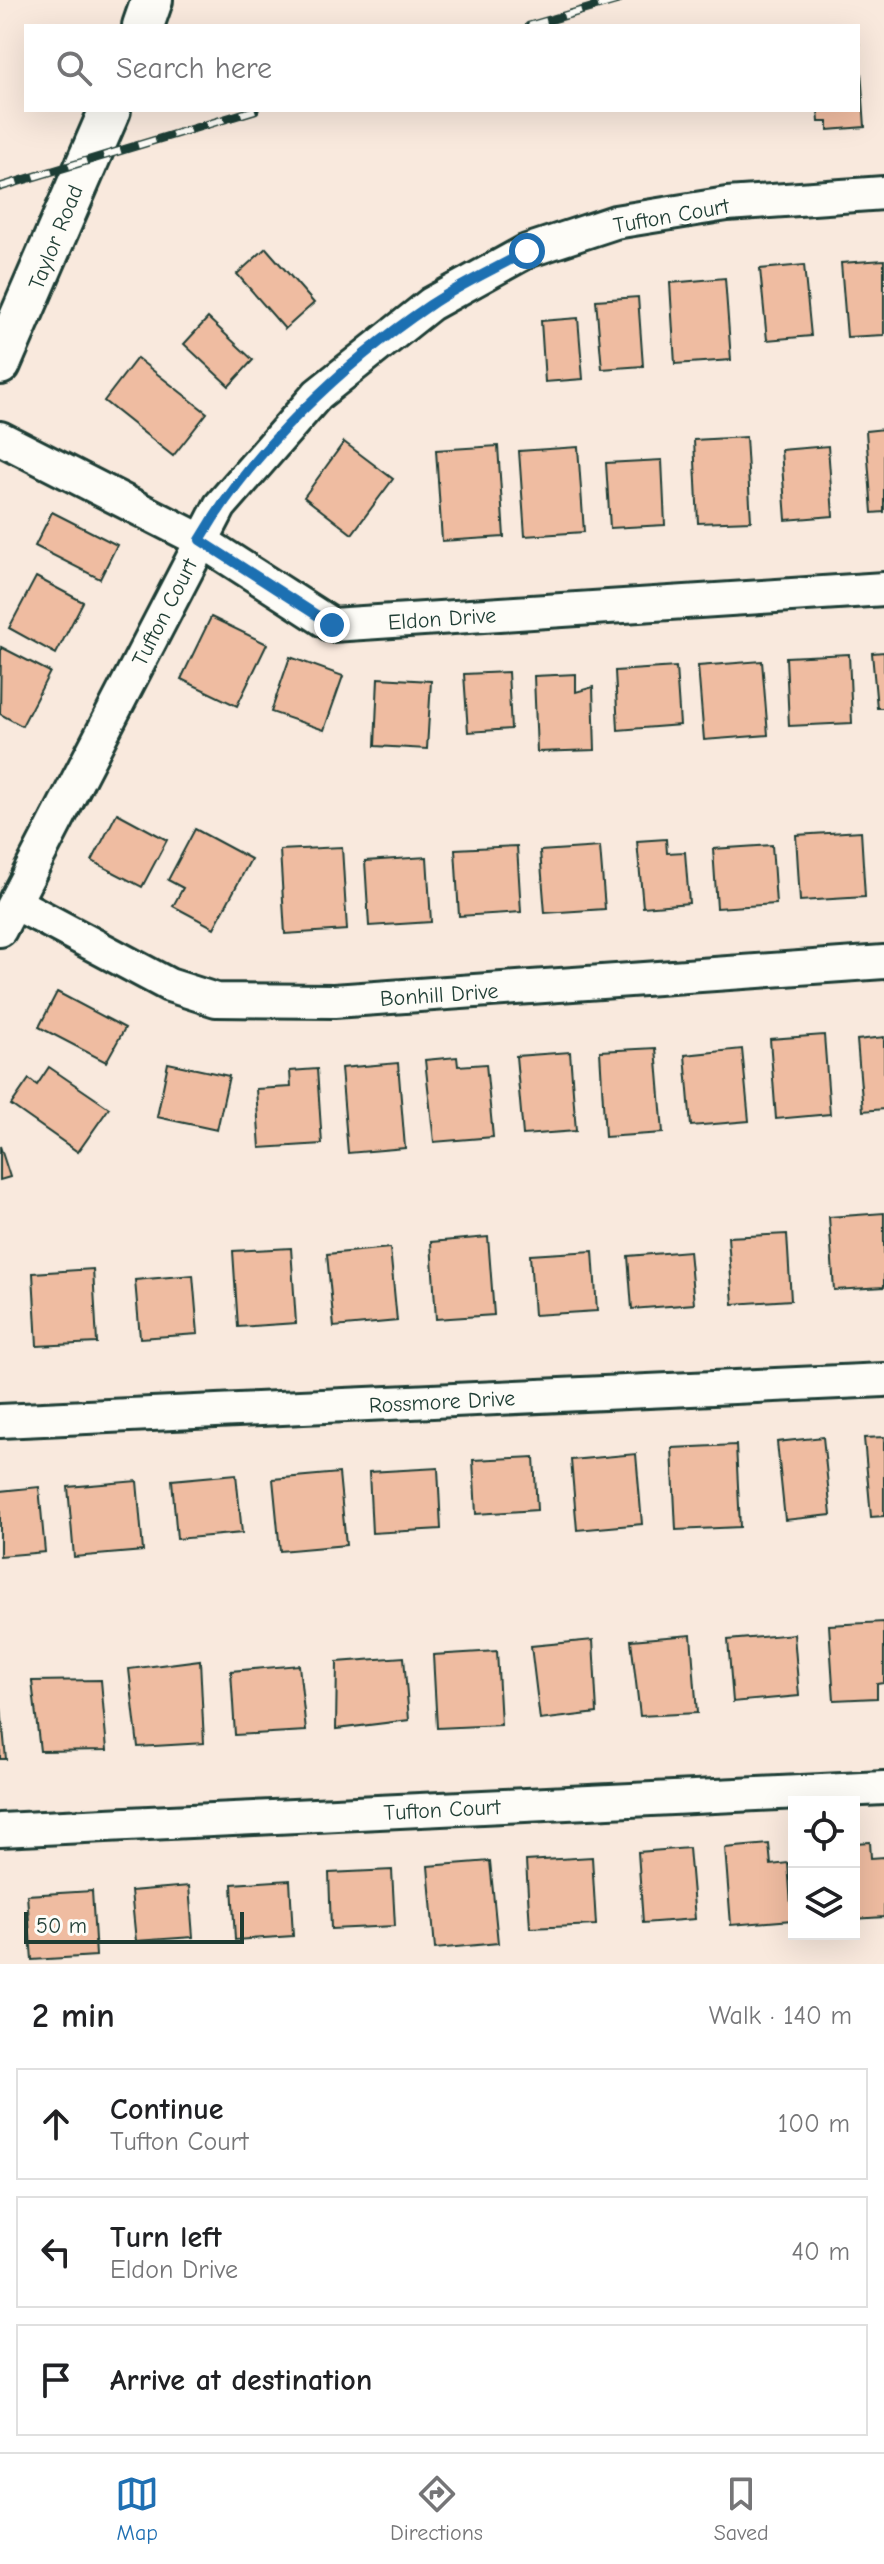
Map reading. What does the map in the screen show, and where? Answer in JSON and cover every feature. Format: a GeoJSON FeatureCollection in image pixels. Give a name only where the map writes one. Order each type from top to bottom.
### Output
{"type":"FeatureCollection","features":[{"type":"Feature","properties":{"kind":"street"},"geometry":{"type":"LineString","coordinates":[[144,24],[152,0]]}},
{"type":"Feature","properties":{"kind":"street","name":"Taylor Road"},"geometry":{"type":"LineString","coordinates":[[0,364],[109,112]]}},
{"type":"Feature","properties":{"kind":"street","name":"Tufton Court"},"geometry":{"type":"LineString","coordinates":[[8,917],[220,506],[318,394],[431,304],[527,251],[615,222],[713,206],[884,193]]}},
{"type":"Feature","properties":{"kind":"street","name":"Eldon Drive"},"geometry":{"type":"LineString","coordinates":[[0,438],[200,540],[332,625],[884,589]]}},
{"type":"Feature","properties":{"kind":"street","name":"Bonhill Drive"},"geometry":{"type":"LineString","coordinates":[[8,917],[169,985],[216,1000],[334,1001],[884,962]]}},
{"type":"Feature","properties":{"kind":"street","name":"Rossmore Drive"},"geometry":{"type":"LineString","coordinates":[[0,1421],[884,1380]]}},
{"type":"Feature","properties":{"kind":"street","name":"Tufton Court"},"geometry":{"type":"LineString","coordinates":[[0,1830],[884,1788]]}},
{"type":"Feature","properties":{"kind":"building"},"geometry":{"type":"Polygon","coordinates":[[[860,56],[865,127],[828,130],[828,122],[819,122],[818,112],[860,112],[860,56]]]}},
{"type":"Feature","properties":{"kind":"building"},"geometry":{"type":"Polygon","coordinates":[[[266,248],[314,303],[285,329],[237,274],[266,248]]]}},
{"type":"Feature","properties":{"kind":"building"},"geometry":{"type":"Polygon","coordinates":[[[884,260],[884,335],[847,337],[841,263],[884,260]]]}},
{"type":"Feature","properties":{"kind":"building"},"geometry":{"type":"Polygon","coordinates":[[[804,265],[811,336],[767,340],[760,269],[804,265]]]}},
{"type":"Feature","properties":{"kind":"building"},"geometry":{"type":"Polygon","coordinates":[[[725,278],[731,360],[675,364],[670,283],[725,278]]]}},
{"type":"Feature","properties":{"kind":"building"},"geometry":{"type":"Polygon","coordinates":[[[638,297],[643,366],[602,369],[596,300],[638,297]]]}},
{"type":"Feature","properties":{"kind":"building"},"geometry":{"type":"Polygon","coordinates":[[[208,318],[253,360],[229,386],[184,344],[208,318]]]}},
{"type":"Feature","properties":{"kind":"building"},"geometry":{"type":"Polygon","coordinates":[[[578,318],[583,379],[545,382],[541,321],[578,318]]]}},
{"type":"Feature","properties":{"kind":"building"},"geometry":{"type":"Polygon","coordinates":[[[137,358],[207,413],[173,456],[104,401],[137,358]]]}},
{"type":"Feature","properties":{"kind":"building"},"geometry":{"type":"Polygon","coordinates":[[[884,429],[884,512],[872,513],[866,431],[884,429]]]}},
{"type":"Feature","properties":{"kind":"building"},"geometry":{"type":"Polygon","coordinates":[[[746,437],[751,521],[698,523],[694,440],[746,437]]]}},
{"type":"Feature","properties":{"kind":"building"},"geometry":{"type":"Polygon","coordinates":[[[344,442],[393,479],[352,534],[304,497],[344,442]]]}},
{"type":"Feature","properties":{"kind":"building"},"geometry":{"type":"Polygon","coordinates":[[[498,446],[504,537],[442,541],[436,450],[498,446]]]}},
{"type":"Feature","properties":{"kind":"building"},"geometry":{"type":"Polygon","coordinates":[[[828,446],[833,516],[786,520],[781,450],[828,446]]]}},
{"type":"Feature","properties":{"kind":"building"},"geometry":{"type":"Polygon","coordinates":[[[578,447],[584,532],[525,536],[519,451],[578,447]]]}},
{"type":"Feature","properties":{"kind":"building"},"geometry":{"type":"Polygon","coordinates":[[[662,460],[665,525],[610,528],[606,463],[662,460]]]}},
{"type":"Feature","properties":{"kind":"building"},"geometry":{"type":"Polygon","coordinates":[[[52,512],[117,545],[100,579],[35,546],[52,512]]]}},
{"type":"Feature","properties":{"kind":"building"},"geometry":{"type":"Polygon","coordinates":[[[36,577],[83,602],[56,654],[9,628],[36,577]]]}},
{"type":"Feature","properties":{"kind":"building"},"geometry":{"type":"Polygon","coordinates":[[[211,617],[267,644],[237,706],[181,679],[211,617]]]}},
{"type":"Feature","properties":{"kind":"building"},"geometry":{"type":"Polygon","coordinates":[[[1,647],[50,672],[22,726],[0,714],[1,647]]]}},
{"type":"Feature","properties":{"kind":"building"},"geometry":{"type":"Polygon","coordinates":[[[884,652],[884,708],[877,708],[872,653],[884,652]]]}},
{"type":"Feature","properties":{"kind":"building"},"geometry":{"type":"Polygon","coordinates":[[[849,654],[852,723],[789,726],[786,657],[849,654]]]}},
{"type":"Feature","properties":{"kind":"building"},"geometry":{"type":"Polygon","coordinates":[[[290,657],[343,676],[324,730],[271,712],[290,657]]]}},
{"type":"Feature","properties":{"kind":"building"},"geometry":{"type":"Polygon","coordinates":[[[762,661],[768,735],[704,740],[698,666],[762,661]]]}},
{"type":"Feature","properties":{"kind":"building"},"geometry":{"type":"Polygon","coordinates":[[[676,667],[680,725],[618,730],[615,671],[676,667]]]}},
{"type":"Feature","properties":{"kind":"building"},"geometry":{"type":"Polygon","coordinates":[[[508,672],[511,729],[468,732],[464,674],[508,672]]]}},
{"type":"Feature","properties":{"kind":"building"},"geometry":{"type":"Polygon","coordinates":[[[576,674],[576,692],[593,687],[595,750],[537,752],[534,676],[576,674]]]}},
{"type":"Feature","properties":{"kind":"building"},"geometry":{"type":"Polygon","coordinates":[[[378,678],[431,681],[427,749],[375,746],[378,678]]]}},
{"type":"Feature","properties":{"kind":"building"},"geometry":{"type":"Polygon","coordinates":[[[117,813],[167,840],[142,887],[92,861],[117,813]]]}},
{"type":"Feature","properties":{"kind":"building"},"geometry":{"type":"Polygon","coordinates":[[[195,829],[251,859],[214,928],[173,906],[183,888],[168,880],[195,829]]]}},
{"type":"Feature","properties":{"kind":"building"},"geometry":{"type":"Polygon","coordinates":[[[861,831],[865,897],[800,901],[796,835],[861,831]]]}},
{"type":"Feature","properties":{"kind":"building"},"geometry":{"type":"Polygon","coordinates":[[[666,839],[667,853],[685,852],[689,903],[643,907],[637,841],[666,839]]]}},
{"type":"Feature","properties":{"kind":"building"},"geometry":{"type":"Polygon","coordinates":[[[772,845],[776,904],[717,908],[713,849],[772,845]]]}},
{"type":"Feature","properties":{"kind":"building"},"geometry":{"type":"Polygon","coordinates":[[[517,846],[521,912],[459,916],[455,849],[517,846]]]}},
{"type":"Feature","properties":{"kind":"building"},"geometry":{"type":"Polygon","coordinates":[[[342,847],[347,930],[285,934],[280,850],[342,847]]]}},
{"type":"Feature","properties":{"kind":"building"},"geometry":{"type":"Polygon","coordinates":[[[600,847],[605,909],[545,913],[540,851],[600,847]]]}},
{"type":"Feature","properties":{"kind":"building"},"geometry":{"type":"Polygon","coordinates":[[[427,857],[431,922],[369,926],[365,861],[427,857]]]}},
{"type":"Feature","properties":{"kind":"building"},"geometry":{"type":"Polygon","coordinates":[[[57,992],[125,1028],[106,1062],[39,1027],[57,992]]]}},
{"type":"Feature","properties":{"kind":"building"},"geometry":{"type":"Polygon","coordinates":[[[824,1035],[830,1114],[776,1119],[770,1039],[824,1035]]]}},
{"type":"Feature","properties":{"kind":"building"},"geometry":{"type":"Polygon","coordinates":[[[884,1037],[884,1109],[863,1111],[857,1040],[884,1037]]]}},
{"type":"Feature","properties":{"kind":"building"},"geometry":{"type":"Polygon","coordinates":[[[656,1048],[663,1133],[605,1137],[600,1051],[656,1048]]]}},
{"type":"Feature","properties":{"kind":"building"},"geometry":{"type":"Polygon","coordinates":[[[742,1049],[749,1121],[691,1126],[685,1055],[742,1049]]]}},
{"type":"Feature","properties":{"kind":"building"},"geometry":{"type":"Polygon","coordinates":[[[570,1052],[576,1131],[523,1135],[516,1056],[570,1052]]]}},
{"type":"Feature","properties":{"kind":"building"},"geometry":{"type":"Polygon","coordinates":[[[457,1057],[458,1066],[486,1064],[493,1137],[434,1142],[425,1060],[457,1057]]]}},
{"type":"Feature","properties":{"kind":"building"},"geometry":{"type":"Polygon","coordinates":[[[168,1063],[229,1076],[217,1130],[157,1117],[168,1063]]]}},
{"type":"Feature","properties":{"kind":"building"},"geometry":{"type":"Polygon","coordinates":[[[398,1063],[405,1148],[348,1153],[341,1068],[398,1063]]]}},
{"type":"Feature","properties":{"kind":"building"},"geometry":{"type":"Polygon","coordinates":[[[49,1067],[109,1108],[78,1152],[11,1105],[29,1079],[37,1085],[49,1067]]]}},
{"type":"Feature","properties":{"kind":"building"},"geometry":{"type":"Polygon","coordinates":[[[317,1069],[322,1144],[260,1148],[256,1089],[291,1087],[290,1071],[317,1069]]]}},
{"type":"Feature","properties":{"kind":"building"},"geometry":{"type":"Polygon","coordinates":[[[0,1146],[10,1177],[0,1180],[0,1146]]]}},
{"type":"Feature","properties":{"kind":"building"},"geometry":{"type":"Polygon","coordinates":[[[884,1213],[884,1287],[834,1290],[829,1217],[884,1213]]]}},
{"type":"Feature","properties":{"kind":"building"},"geometry":{"type":"Polygon","coordinates":[[[787,1234],[791,1300],[733,1304],[728,1237],[787,1234]]]}},
{"type":"Feature","properties":{"kind":"building"},"geometry":{"type":"Polygon","coordinates":[[[488,1237],[494,1315],[436,1319],[431,1242],[488,1237]]]}},
{"type":"Feature","properties":{"kind":"building"},"geometry":{"type":"Polygon","coordinates":[[[291,1248],[296,1323],[238,1327],[233,1251],[291,1248]]]}},
{"type":"Feature","properties":{"kind":"building"},"geometry":{"type":"Polygon","coordinates":[[[390,1248],[397,1321],[334,1327],[327,1254],[390,1248]]]}},
{"type":"Feature","properties":{"kind":"building"},"geometry":{"type":"Polygon","coordinates":[[[593,1251],[597,1311],[534,1315],[530,1255],[593,1251]]]}},
{"type":"Feature","properties":{"kind":"building"},"geometry":{"type":"Polygon","coordinates":[[[689,1251],[694,1304],[632,1309],[628,1256],[689,1251]]]}},
{"type":"Feature","properties":{"kind":"building"},"geometry":{"type":"Polygon","coordinates":[[[93,1269],[97,1343],[37,1346],[33,1273],[93,1269]]]}},
{"type":"Feature","properties":{"kind":"building"},"geometry":{"type":"Polygon","coordinates":[[[193,1275],[198,1334],[140,1338],[135,1280],[193,1275]]]}},
{"type":"Feature","properties":{"kind":"building"},"geometry":{"type":"Polygon","coordinates":[[[823,1437],[831,1515],[785,1520],[777,1442],[823,1437]]]}},
{"type":"Feature","properties":{"kind":"building"},"geometry":{"type":"Polygon","coordinates":[[[884,1437],[884,1516],[871,1517],[864,1438],[884,1437]]]}},
{"type":"Feature","properties":{"kind":"building"},"geometry":{"type":"Polygon","coordinates":[[[736,1445],[740,1527],[676,1530],[672,1448],[736,1445]]]}},
{"type":"Feature","properties":{"kind":"building"},"geometry":{"type":"Polygon","coordinates":[[[636,1454],[642,1524],[577,1530],[571,1460],[636,1454]]]}},
{"type":"Feature","properties":{"kind":"building"},"geometry":{"type":"Polygon","coordinates":[[[534,1457],[537,1510],[476,1514],[473,1460],[534,1457]]]}},
{"type":"Feature","properties":{"kind":"building"},"geometry":{"type":"Polygon","coordinates":[[[438,1468],[441,1529],[372,1533],[369,1472],[438,1468]]]}},
{"type":"Feature","properties":{"kind":"building"},"geometry":{"type":"Polygon","coordinates":[[[339,1473],[346,1545],[280,1551],[273,1479],[339,1473]]]}},
{"type":"Feature","properties":{"kind":"building"},"geometry":{"type":"Polygon","coordinates":[[[236,1474],[242,1533],[177,1539],[172,1480],[236,1474]]]}},
{"type":"Feature","properties":{"kind":"building"},"geometry":{"type":"Polygon","coordinates":[[[137,1481],[143,1551],[74,1557],[68,1487],[137,1481]]]}},
{"type":"Feature","properties":{"kind":"building"},"geometry":{"type":"Polygon","coordinates":[[[39,1487],[45,1552],[0,1556],[0,1491],[39,1487]]]}},
{"type":"Feature","properties":{"kind":"building"},"geometry":{"type":"Polygon","coordinates":[[[884,1622],[884,1683],[877,1684],[877,1698],[834,1700],[829,1625],[884,1622]]]}},
{"type":"Feature","properties":{"kind":"building"},"geometry":{"type":"Polygon","coordinates":[[[794,1634],[799,1696],[733,1702],[728,1640],[794,1634]]]}},
{"type":"Feature","properties":{"kind":"building"},"geometry":{"type":"Polygon","coordinates":[[[691,1635],[697,1713],[640,1716],[631,1640],[691,1635]]]}},
{"type":"Feature","properties":{"kind":"building"},"geometry":{"type":"Polygon","coordinates":[[[593,1640],[597,1713],[540,1720],[531,1646],[593,1640]]]}},
{"type":"Feature","properties":{"kind":"building"},"geometry":{"type":"Polygon","coordinates":[[[497,1651],[501,1725],[437,1728],[433,1655],[497,1651]]]}},
{"type":"Feature","properties":{"kind":"building"},"geometry":{"type":"Polygon","coordinates":[[[404,1657],[409,1720],[336,1729],[337,1662],[404,1657]]]}},
{"type":"Feature","properties":{"kind":"building"},"geometry":{"type":"Polygon","coordinates":[[[200,1660],[204,1743],[138,1747],[129,1669],[200,1660]]]}},
{"type":"Feature","properties":{"kind":"building"},"geometry":{"type":"Polygon","coordinates":[[[299,1665],[306,1731],[235,1735],[231,1671],[299,1665]]]}},
{"type":"Feature","properties":{"kind":"building"},"geometry":{"type":"Polygon","coordinates":[[[101,1680],[107,1750],[40,1751],[32,1681],[101,1680]]]}},
{"type":"Feature","properties":{"kind":"building"},"geometry":{"type":"Polygon","coordinates":[[[0,1697],[6,1759],[0,1759],[0,1697]]]}},
{"type":"Feature","properties":{"kind":"building"},"geometry":{"type":"Polygon","coordinates":[[[870,1842],[871,1858],[884,1857],[884,1917],[860,1919],[860,1843],[870,1842]]]}},
{"type":"Feature","properties":{"kind":"building"},"geometry":{"type":"Polygon","coordinates":[[[769,1844],[771,1865],[788,1863],[788,1920],[731,1925],[725,1848],[769,1844]]]}},
{"type":"Feature","properties":{"kind":"building"},"geometry":{"type":"Polygon","coordinates":[[[689,1848],[695,1919],[643,1923],[638,1852],[689,1848]]]}},
{"type":"Feature","properties":{"kind":"building"},"geometry":{"type":"Polygon","coordinates":[[[592,1857],[596,1925],[530,1928],[526,1861],[592,1857]]]}},
{"type":"Feature","properties":{"kind":"building"},"geometry":{"type":"Polygon","coordinates":[[[490,1861],[498,1943],[435,1949],[428,1866],[490,1861]]]}},
{"type":"Feature","properties":{"kind":"building"},"geometry":{"type":"Polygon","coordinates":[[[392,1870],[395,1926],[331,1929],[329,1873],[392,1870]]]}},
{"type":"Feature","properties":{"kind":"building"},"geometry":{"type":"Polygon","coordinates":[[[290,1880],[293,1936],[235,1940],[232,1884],[290,1880]]]}},
{"type":"Feature","properties":{"kind":"building"},"geometry":{"type":"Polygon","coordinates":[[[189,1886],[193,1937],[136,1941],[131,1891],[189,1886]]]}},
{"type":"Feature","properties":{"kind":"building"},"geometry":{"type":"Polygon","coordinates":[[[92,1891],[96,1956],[32,1960],[27,1895],[92,1891]]]}},
{"type":"Feature","properties":{"kind":"railway"},"geometry":{"type":"LineString","coordinates":[[536,24],[618,0]]}},
{"type":"Feature","properties":{"kind":"railway"},"geometry":{"type":"LineString","coordinates":[[0,187],[248,112]]}},
{"type":"Feature","properties":{"kind":"route"},"geometry":{"type":"LineString","coordinates":[[332,625],[200,540],[220,506],[318,394],[431,304],[527,251]]}}]}
